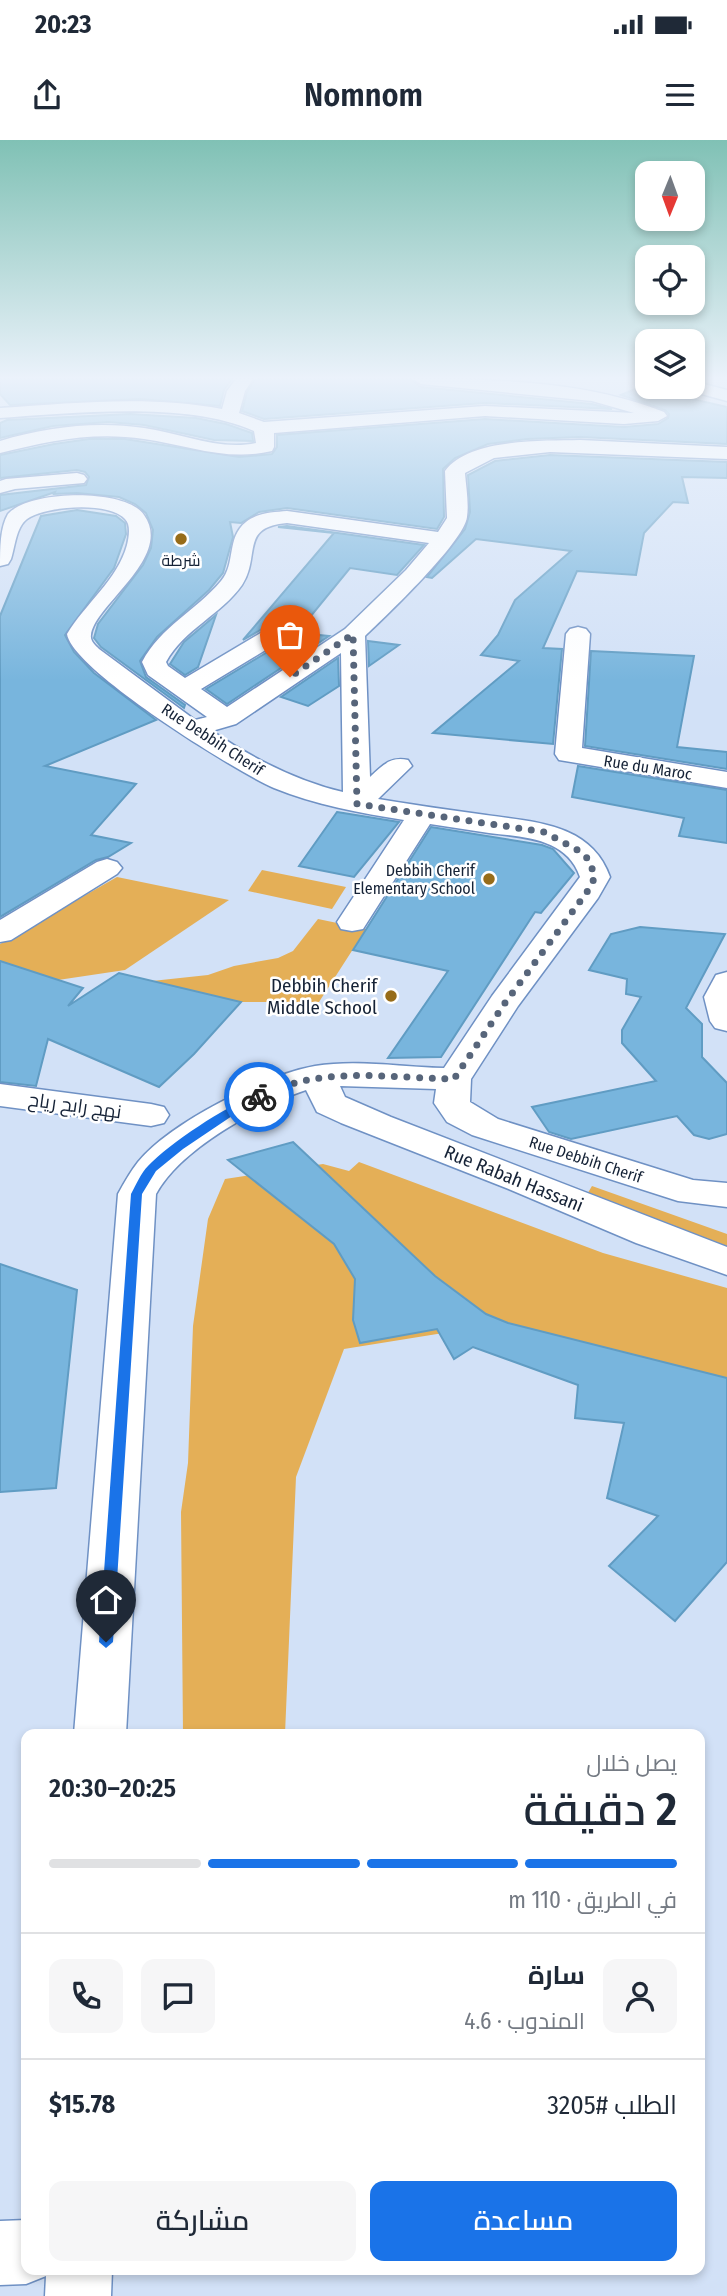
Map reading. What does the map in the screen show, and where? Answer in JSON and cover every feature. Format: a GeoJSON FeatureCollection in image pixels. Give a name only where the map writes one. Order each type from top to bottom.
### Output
{"type":"FeatureCollection","features":[{"type":"Feature","properties":{"kind":"street"},"geometry":{"type":"LineString","coordinates":[[0,487],[13,483],[69,480]]}},
{"type":"Feature","properties":{"kind":"street"},"geometry":{"type":"LineString","coordinates":[[191,729],[227,719],[353,634],[414,575],[444,538],[457,518],[455,480]]}},
{"type":"Feature","properties":{"kind":"street","name":"Rue Debbih Cherif"},"geometry":{"type":"LineString","coordinates":[[0,559],[12,523],[20,513],[34,507],[83,501],[106,503],[132,512],[138,517],[140,529],[133,557],[82,629],[80,641],[90,654],[191,729],[282,782],[331,800],[544,832],[581,852],[589,860],[595,877],[454,1079],[452,1102],[470,1121],[691,1192],[727,1195]]}},
{"type":"Feature","properties":{"kind":"street"},"geometry":{"type":"LineString","coordinates":[[227,719],[157,670],[154,662],[172,638],[233,582],[242,544],[250,528],[267,519],[286,517],[444,538]]}},
{"type":"Feature","properties":{"kind":"street"},"geometry":{"type":"LineString","coordinates":[[184,689],[292,624]]}},
{"type":"Feature","properties":{"kind":"street"},"geometry":{"type":"LineString","coordinates":[[353,634],[357,804]]}},
{"type":"Feature","properties":{"kind":"street","name":"Rue du Maroc"},"geometry":{"type":"LineString","coordinates":[[578,634],[568,754],[727,780]]}},
{"type":"Feature","properties":{"kind":"street"},"geometry":{"type":"LineString","coordinates":[[357,804],[398,766]]}},
{"type":"Feature","properties":{"kind":"street"},"geometry":{"type":"LineString","coordinates":[[352,922],[422,814]]}},
{"type":"Feature","properties":{"kind":"street"},"geometry":{"type":"LineString","coordinates":[[0,933],[107,867]]}},
{"type":"Feature","properties":{"kind":"street"},"geometry":{"type":"LineString","coordinates":[[727,982],[720,997],[727,1021]]}},
{"type":"Feature","properties":{"kind":"street"},"geometry":{"type":"LineString","coordinates":[[100,1729],[136,1194],[152,1169],[229,1113],[266,1093],[318,1076],[454,1079]]}},
{"type":"Feature","properties":{"kind":"street","name":"Rue Rabah Hassani"},"geometry":{"type":"LineString","coordinates":[[318,1076],[330,1104],[692,1251],[727,1261]]}},
{"type":"Feature","properties":{"kind":"street","name":"نهج رابح رياح"},"geometry":{"type":"LineString","coordinates":[[0,1095],[151,1115]]}},
{"type":"Feature","properties":{"kind":"street"},"geometry":{"type":"LineString","coordinates":[[0,2252],[21,2252]]}},
{"type":"Feature","properties":{"kind":"street"},"geometry":{"type":"LineString","coordinates":[[78,2296],[79,2275]]}},
{"type":"Feature","properties":{"kind":"shaded area"},"geometry":{"type":"Polygon","coordinates":[[[262,870],[346,887],[332,909],[248,891],[262,870]]]}},
{"type":"Feature","properties":{"kind":"shaded area"},"geometry":{"type":"Polygon","coordinates":[[[117,877],[229,900],[125,970],[58,980],[0,962],[0,944],[117,877]]]}},
{"type":"Feature","properties":{"kind":"shaded area"},"geometry":{"type":"Polygon","coordinates":[[[318,919],[366,929],[319,1002],[241,1002],[152,981],[208,975],[234,966],[278,958],[293,951],[318,919]]]}},
{"type":"Feature","properties":{"kind":"shaded area"},"geometry":{"type":"Polygon","coordinates":[[[359,1162],[603,1253],[727,1288],[727,1379],[462,1330],[344,1349],[296,1477],[285,1729],[183,1729],[181,1512],[188,1463],[193,1326],[208,1219],[225,1179],[323,1164],[349,1171],[359,1162]]]}},
{"type":"Feature","properties":{"kind":"shaded area"},"geometry":{"type":"Polygon","coordinates":[[[592,1186],[727,1234],[727,1252],[586,1196],[592,1186]]]}},
{"type":"Feature","properties":{"kind":"building"},"geometry":{"type":"Polygon","coordinates":[[[88,480],[443,480],[444,517],[437,529],[287,508],[259,512],[241,523],[230,522],[233,537],[223,573],[209,590],[157,637],[140,661],[146,677],[185,705],[184,708],[101,647],[94,638],[98,624],[143,565],[151,548],[153,530],[146,513],[135,504],[119,497],[54,494],[55,492],[0,511],[0,495],[86,485],[88,480]]]}},
{"type":"Feature","properties":{"kind":"building"},"geometry":{"type":"Polygon","coordinates":[[[468,480],[683,480],[688,503],[673,502],[644,533],[636,575],[577,571],[543,648],[562,649],[553,744],[433,733],[519,661],[481,655],[498,635],[515,600],[571,551],[476,539],[432,578],[427,577],[465,529],[470,512],[468,480]]]}},
{"type":"Feature","properties":{"kind":"building"},"geometry":{"type":"Polygon","coordinates":[[[77,510],[116,516],[125,523],[126,534],[114,568],[65,635],[74,652],[94,673],[156,720],[45,766],[136,784],[91,835],[131,843],[108,857],[96,860],[0,917],[0,616],[41,516],[77,510]]]}},
{"type":"Feature","properties":{"kind":"building"},"geometry":{"type":"Polygon","coordinates":[[[287,526],[424,545],[397,575],[350,568],[306,622],[300,616],[283,617],[243,640],[334,533],[278,527],[287,526]]]}},
{"type":"Feature","properties":{"kind":"building"},"geometry":{"type":"Polygon","coordinates":[[[216,615],[198,667],[185,675],[170,664],[184,642],[216,615]]]}},
{"type":"Feature","properties":{"kind":"building"},"geometry":{"type":"Polygon","coordinates":[[[299,633],[329,636],[227,704],[206,689],[299,633]]]}},
{"type":"Feature","properties":{"kind":"building"},"geometry":{"type":"Polygon","coordinates":[[[368,641],[399,645],[369,666],[368,641]]]}},
{"type":"Feature","properties":{"kind":"building"},"geometry":{"type":"Polygon","coordinates":[[[591,651],[694,656],[677,747],[727,752],[727,769],[585,746],[591,651]]]}},
{"type":"Feature","properties":{"kind":"building"},"geometry":{"type":"Polygon","coordinates":[[[338,658],[339,686],[308,706],[281,697],[338,658]]]}},
{"type":"Feature","properties":{"kind":"building"},"geometry":{"type":"Polygon","coordinates":[[[578,766],[727,790],[727,843],[679,836],[684,818],[572,797],[578,766]]]}},
{"type":"Feature","properties":{"kind":"building"},"geometry":{"type":"Polygon","coordinates":[[[337,812],[399,822],[354,877],[299,866],[337,812]]]}},
{"type":"Feature","properties":{"kind":"building"},"geometry":{"type":"Polygon","coordinates":[[[431,827],[542,845],[553,849],[574,873],[541,913],[535,912],[441,1057],[388,1058],[448,971],[353,950],[431,827]]]}},
{"type":"Feature","properties":{"kind":"building"},"geometry":{"type":"Polygon","coordinates":[[[640,927],[725,934],[686,1008],[702,1024],[702,1057],[727,1083],[727,1134],[709,1139],[694,1135],[677,1116],[571,1139],[549,1132],[532,1107],[656,1081],[622,1043],[622,1030],[641,997],[626,994],[627,979],[589,970],[611,934],[640,927]]]}},
{"type":"Feature","properties":{"kind":"building"},"geometry":{"type":"Polygon","coordinates":[[[0,961],[83,988],[68,1006],[119,973],[241,1002],[194,1054],[159,1087],[48,1039],[36,1086],[0,1082],[0,961]]]}},
{"type":"Feature","properties":{"kind":"building"},"geometry":{"type":"Polygon","coordinates":[[[293,1142],[435,1276],[486,1314],[508,1323],[727,1378],[727,1562],[675,1621],[609,1566],[658,1516],[607,1498],[624,1423],[575,1418],[578,1385],[473,1347],[454,1359],[437,1329],[360,1343],[353,1320],[355,1279],[334,1244],[228,1160],[293,1142]]]}},
{"type":"Feature","properties":{"kind":"building"},"geometry":{"type":"Polygon","coordinates":[[[0,1264],[77,1290],[56,1488],[0,1492],[0,1264]]]}},
{"type":"Feature","properties":{"kind":"way so far"},"geometry":{"type":"LineString","coordinates":[[259,1097],[287,1084],[318,1076],[454,1079],[595,877],[589,860],[581,852],[544,832],[357,804],[353,634],[290,677]]}},
{"type":"Feature","properties":{"kind":"place","name":"شرطة"},"geometry":{"type":"Point","coordinates":[181,539]}},
{"type":"Feature","properties":{"kind":"place","name":"Debbih Cherif Elementary School"},"geometry":{"type":"Point","coordinates":[489,879]}},
{"type":"Feature","properties":{"kind":"place","name":"Debbih Cherif Middle School"},"geometry":{"type":"Point","coordinates":[391,996]}},
{"type":"Feature","properties":{"kind":"route"},"geometry":{"type":"LineString","coordinates":[[106,1642],[136,1194],[152,1169],[179,1146],[259,1097]]}}]}
